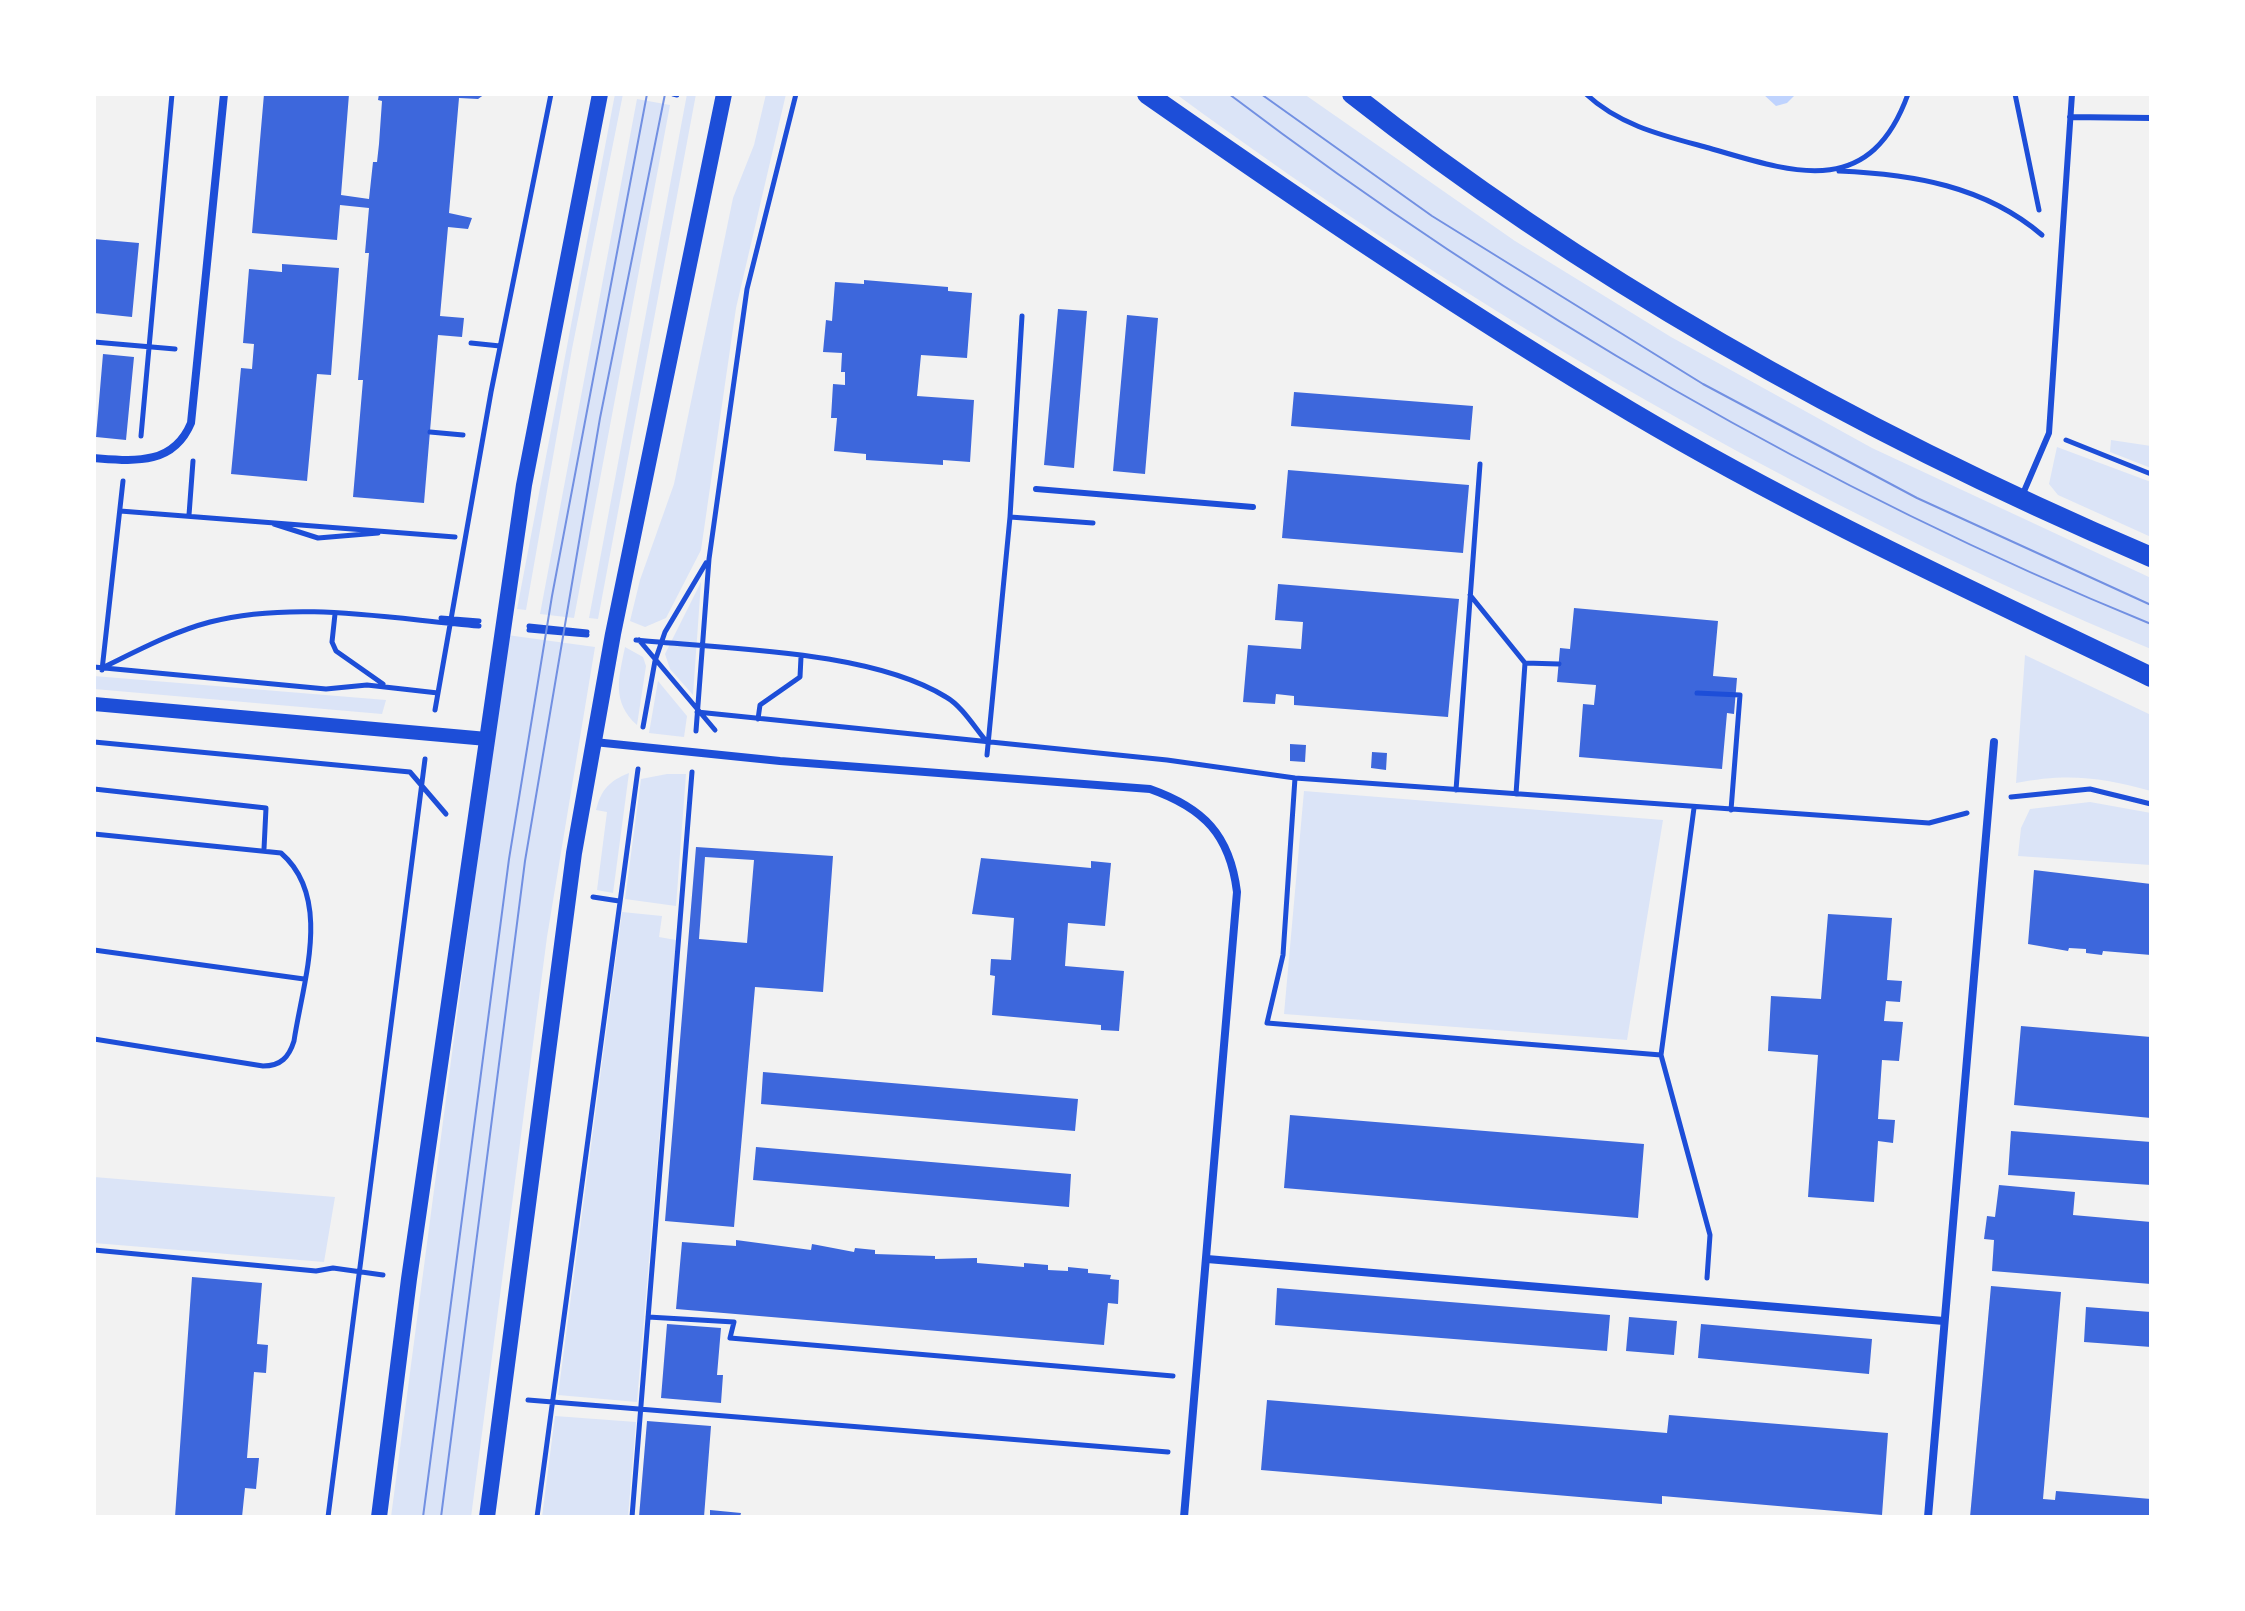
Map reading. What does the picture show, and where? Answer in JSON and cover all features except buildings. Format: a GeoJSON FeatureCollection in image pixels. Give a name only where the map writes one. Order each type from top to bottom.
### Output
{"type":"FeatureCollection","features":[{"type":"Feature","properties":{"kind":"main road"},"geometry":{"type":"LineString","coordinates":[[379,1517],[409,1279],[524,485],[600,94]]}},
{"type":"Feature","properties":{"kind":"main road"},"geometry":{"type":"LineString","coordinates":[[487,1517],[570,882],[593,742],[724,94]]}},
{"type":"Feature","properties":{"kind":"main road"},"geometry":{"type":"LineString","coordinates":[[1147,94],[1371,250],[1634,414],[1824,518],[2151,677]]}},
{"type":"Feature","properties":{"kind":"main road"},"geometry":{"type":"LineString","coordinates":[[1352,94],[1469,185],[1705,335],[1870,425],[2021,499],[2151,557]]}},
{"type":"Feature","properties":{"kind":"street"},"geometry":{"type":"LineString","coordinates":[[94,458],[139,461],[160,457],[179,444],[194,409],[224,94]]}},
{"type":"Feature","properties":{"kind":"street"},"geometry":{"type":"LineString","coordinates":[[94,704],[487,739]]}},
{"type":"Feature","properties":{"kind":"street"},"geometry":{"type":"LineString","coordinates":[[593,742],[693,753],[1150,789],[1176,798],[1193,810],[1225,843],[1234,864],[1237,892],[1235,941],[1184,1517]]}},
{"type":"Feature","properties":{"kind":"street"},"geometry":{"type":"LineString","coordinates":[[1928,1517],[1994,742]]}},
{"type":"Feature","properties":{"kind":"street"},"geometry":{"type":"LineString","coordinates":[[1207,1259],[1944,1321]]}},
{"type":"Feature","properties":{"kind":"lane"},"geometry":{"type":"LineString","coordinates":[[2021,499],[2049,433],[2072,94]]}},
{"type":"Feature","properties":{"kind":"lane"},"geometry":{"type":"LineString","coordinates":[[2070,117],[2151,118]]}},
{"type":"Feature","properties":{"kind":"lane"},"geometry":{"type":"LineString","coordinates":[[1036,489],[1253,507]]}},
{"type":"Feature","properties":{"kind":"path"},"geometry":{"type":"LineString","coordinates":[[139,461],[172,94]]}},
{"type":"Feature","properties":{"kind":"path"},"geometry":{"type":"LineString","coordinates":[[434,714],[500,346],[551,94]]}},
{"type":"Feature","properties":{"kind":"path"},"geometry":{"type":"LineString","coordinates":[[632,1517],[709,559],[747,289],[796,94]]}},
{"type":"Feature","properties":{"kind":"path"},"geometry":{"type":"LineString","coordinates":[[1586,94],[1630,124],[1780,169],[1802,173],[1887,174],[1938,183],[2017,213],[2046,238],[2015,94]]}},
{"type":"Feature","properties":{"kind":"path"},"geometry":{"type":"LineString","coordinates":[[1832,171],[1855,164],[1876,150],[1896,123],[1908,94]]}},
{"type":"Feature","properties":{"kind":"path"},"geometry":{"type":"LineString","coordinates":[[985,776],[1010,517],[1022,316]]}},
{"type":"Feature","properties":{"kind":"path"},"geometry":{"type":"LineString","coordinates":[[94,342],[200,352]]}},
{"type":"Feature","properties":{"kind":"path"},"geometry":{"type":"LineString","coordinates":[[471,343],[500,346]]}},
{"type":"Feature","properties":{"kind":"path"},"geometry":{"type":"LineString","coordinates":[[430,432],[463,435]]}},
{"type":"Feature","properties":{"kind":"path"},"geometry":{"type":"LineString","coordinates":[[2049,433],[2151,474]]}},
{"type":"Feature","properties":{"kind":"path"},"geometry":{"type":"LineString","coordinates":[[179,444],[194,456],[189,515]]}},
{"type":"Feature","properties":{"kind":"path"},"geometry":{"type":"LineString","coordinates":[[102,668],[126,460]]}},
{"type":"Feature","properties":{"kind":"path"},"geometry":{"type":"LineString","coordinates":[[1456,790],[1480,464]]}},
{"type":"Feature","properties":{"kind":"path"},"geometry":{"type":"LineString","coordinates":[[120,511],[455,537]]}},
{"type":"Feature","properties":{"kind":"path"},"geometry":{"type":"LineString","coordinates":[[1010,517],[1093,523]]}},
{"type":"Feature","properties":{"kind":"path"},"geometry":{"type":"LineString","coordinates":[[264,521],[318,538],[387,531]]}},
{"type":"Feature","properties":{"kind":"path"},"geometry":{"type":"LineString","coordinates":[[643,731],[665,632],[709,559]]}},
{"type":"Feature","properties":{"kind":"path"},"geometry":{"type":"LineString","coordinates":[[1469,595],[1525,663],[1516,794]]}},
{"type":"Feature","properties":{"kind":"path"},"geometry":{"type":"LineString","coordinates":[[102,668],[210,622],[274,613],[335,614],[495,627]]}},
{"type":"Feature","properties":{"kind":"path"},"geometry":{"type":"LineString","coordinates":[[335,614],[332,642],[336,651],[374,680],[400,688]]}},
{"type":"Feature","properties":{"kind":"path"},"geometry":{"type":"LineString","coordinates":[[526,630],[588,635]]}},
{"type":"Feature","properties":{"kind":"path"},"geometry":{"type":"LineString","coordinates":[[634,640],[801,657],[879,671],[949,698],[988,743]]}},
{"type":"Feature","properties":{"kind":"path"},"geometry":{"type":"LineString","coordinates":[[758,719],[760,705],[800,677],[801,657]]}},
{"type":"Feature","properties":{"kind":"path"},"geometry":{"type":"LineString","coordinates":[[1525,663],[1559,664]]}},
{"type":"Feature","properties":{"kind":"path"},"geometry":{"type":"LineString","coordinates":[[94,667],[326,689],[367,685],[438,693]]}},
{"type":"Feature","properties":{"kind":"path"},"geometry":{"type":"LineString","coordinates":[[1697,693],[1740,695],[1731,810]]}},
{"type":"Feature","properties":{"kind":"path"},"geometry":{"type":"LineString","coordinates":[[697,712],[1167,760],[1295,778],[1929,823],[2031,792],[2090,789],[2151,804]]}},
{"type":"Feature","properties":{"kind":"path"},"geometry":{"type":"LineString","coordinates":[[94,742],[410,772],[446,814]]}},
{"type":"Feature","properties":{"kind":"path"},"geometry":{"type":"LineString","coordinates":[[328,1517],[424,760]]}},
{"type":"Feature","properties":{"kind":"path"},"geometry":{"type":"LineString","coordinates":[[537,1517],[637,778]]}},
{"type":"Feature","properties":{"kind":"path"},"geometry":{"type":"LineString","coordinates":[[1295,778],[1283,955],[1267,1023],[1661,1055]]}},
{"type":"Feature","properties":{"kind":"path"},"geometry":{"type":"LineString","coordinates":[[94,789],[266,808],[264,849]]}},
{"type":"Feature","properties":{"kind":"path"},"geometry":{"type":"LineString","coordinates":[[1694,808],[1661,1055],[1710,1235],[1705,1300]]}},
{"type":"Feature","properties":{"kind":"path"},"geometry":{"type":"LineString","coordinates":[[94,834],[281,853],[304,880],[311,919],[292,1048],[286,1057],[274,1065],[94,1039]]}},
{"type":"Feature","properties":{"kind":"path"},"geometry":{"type":"LineString","coordinates":[[588,897],[619,901]]}},
{"type":"Feature","properties":{"kind":"path"},"geometry":{"type":"LineString","coordinates":[[94,950],[304,979]]}},
{"type":"Feature","properties":{"kind":"path"},"geometry":{"type":"LineString","coordinates":[[94,1250],[316,1271],[333,1268],[409,1279]]}},
{"type":"Feature","properties":{"kind":"path"},"geometry":{"type":"LineString","coordinates":[[648,1317],[734,1322],[730,1338],[1196,1378]]}},
{"type":"Feature","properties":{"kind":"path"},"geometry":{"type":"LineString","coordinates":[[501,1398],[1189,1454]]}},
{"type":"Feature","properties":{"kind":"shaded area"},"geometry":{"type":"Polygon","coordinates":[[[615,94],[623,94],[572,349],[526,610],[517,609],[615,94]]]}},
{"type":"Feature","properties":{"kind":"shaded area"},"geometry":{"type":"Polygon","coordinates":[[[687,94],[696,94],[598,619],[589,618],[687,94]]]}},
{"type":"Feature","properties":{"kind":"shaded area"},"geometry":{"type":"Polygon","coordinates":[[[766,94],[786,94],[736,308],[701,550],[666,618],[645,627],[630,621],[640,580],[674,484],[733,198],[754,145],[766,94]]]}},
{"type":"Feature","properties":{"kind":"shaded area"},"geometry":{"type":"Polygon","coordinates":[[[1176,94],[1304,94],[1515,241],[1671,337],[1872,448],[2151,578],[2151,649],[1895,533],[1647,401],[1407,254],[1176,94]]]}},
{"type":"Feature","properties":{"kind":"shaded area"},"geometry":{"type":"Polygon","coordinates":[[[637,99],[670,105],[574,618],[540,614],[637,99]]]}},
{"type":"Feature","properties":{"kind":"shaded area"},"geometry":{"type":"Polygon","coordinates":[[[2111,440],[2151,446],[2151,468],[2110,452],[2111,440]]]}},
{"type":"Feature","properties":{"kind":"shaded area"},"geometry":{"type":"Polygon","coordinates":[[[2057,447],[2151,482],[2151,537],[2058,495],[2049,484],[2057,447]]]}},
{"type":"Feature","properties":{"kind":"shaded area"},"geometry":{"type":"Polygon","coordinates":[[[701,582],[693,695],[670,669],[665,654],[701,582]]]}},
{"type":"Feature","properties":{"kind":"shaded area"},"geometry":{"type":"Polygon","coordinates":[[[507,635],[595,647],[547,937],[471,1517],[391,1517],[507,635]]]}},
{"type":"Feature","properties":{"kind":"shaded area"},"geometry":{"type":"Polygon","coordinates":[[[625,647],[643,657],[646,666],[637,725],[620,698],[619,679],[625,647]]]}},
{"type":"Feature","properties":{"kind":"shaded area"},"geometry":{"type":"Polygon","coordinates":[[[2025,655],[2151,715],[2151,791],[2084,778],[2016,783],[2025,655]]]}},
{"type":"Feature","properties":{"kind":"shaded area"},"geometry":{"type":"Polygon","coordinates":[[[94,676],[386,700],[382,714],[94,689],[94,676]]]}},
{"type":"Feature","properties":{"kind":"shaded area"},"geometry":{"type":"Polygon","coordinates":[[[658,681],[687,716],[684,737],[649,733],[658,681]]]}},
{"type":"Feature","properties":{"kind":"shaded area"},"geometry":{"type":"Polygon","coordinates":[[[629,773],[613,893],[597,890],[607,812],[596,810],[607,787],[629,773]]]}},
{"type":"Feature","properties":{"kind":"shaded area"},"geometry":{"type":"Polygon","coordinates":[[[686,774],[676,906],[625,899],[641,779],[686,774]]]}},
{"type":"Feature","properties":{"kind":"shaded area"},"geometry":{"type":"Polygon","coordinates":[[[1304,791],[1663,820],[1627,1040],[1284,1014],[1304,791]]]}},
{"type":"Feature","properties":{"kind":"shaded area"},"geometry":{"type":"Polygon","coordinates":[[[2090,802],[2151,813],[2151,865],[2018,856],[2021,828],[2030,809],[2090,802]]]}},
{"type":"Feature","properties":{"kind":"shaded area"},"geometry":{"type":"Polygon","coordinates":[[[622,912],[662,916],[659,937],[676,940],[637,1402],[558,1395],[622,912]]]}},
{"type":"Feature","properties":{"kind":"shaded area"},"geometry":{"type":"Polygon","coordinates":[[[94,1177],[335,1197],[324,1262],[94,1243],[94,1177]]]}},
{"type":"Feature","properties":{"kind":"shaded area"},"geometry":{"type":"Polygon","coordinates":[[[555,1416],[636,1422],[628,1517],[542,1517],[555,1416]]]}},
{"type":"Feature","properties":{"kind":"water"},"geometry":{"type":"Polygon","coordinates":[[[1763,94],[1796,94],[1787,103],[1776,106],[1763,94]]]}},
{"type":"Feature","properties":{"kind":"tram line"},"geometry":{"type":"LineString","coordinates":[[423,1517],[509,859],[552,596],[647,94]]}},
{"type":"Feature","properties":{"kind":"tram line"},"geometry":{"type":"LineString","coordinates":[[441,1517],[525,861],[600,418],[665,94]]}},
{"type":"Feature","properties":{"kind":"tram line"},"geometry":{"type":"LineString","coordinates":[[1229,94],[1336,173],[1446,248],[1673,389],[1789,454],[1908,515],[2029,572],[2151,624]]}},
{"type":"Feature","properties":{"kind":"tram line"},"geometry":{"type":"LineString","coordinates":[[1261,94],[1432,216],[1703,384],[1917,498],[2151,605]]}}]}
